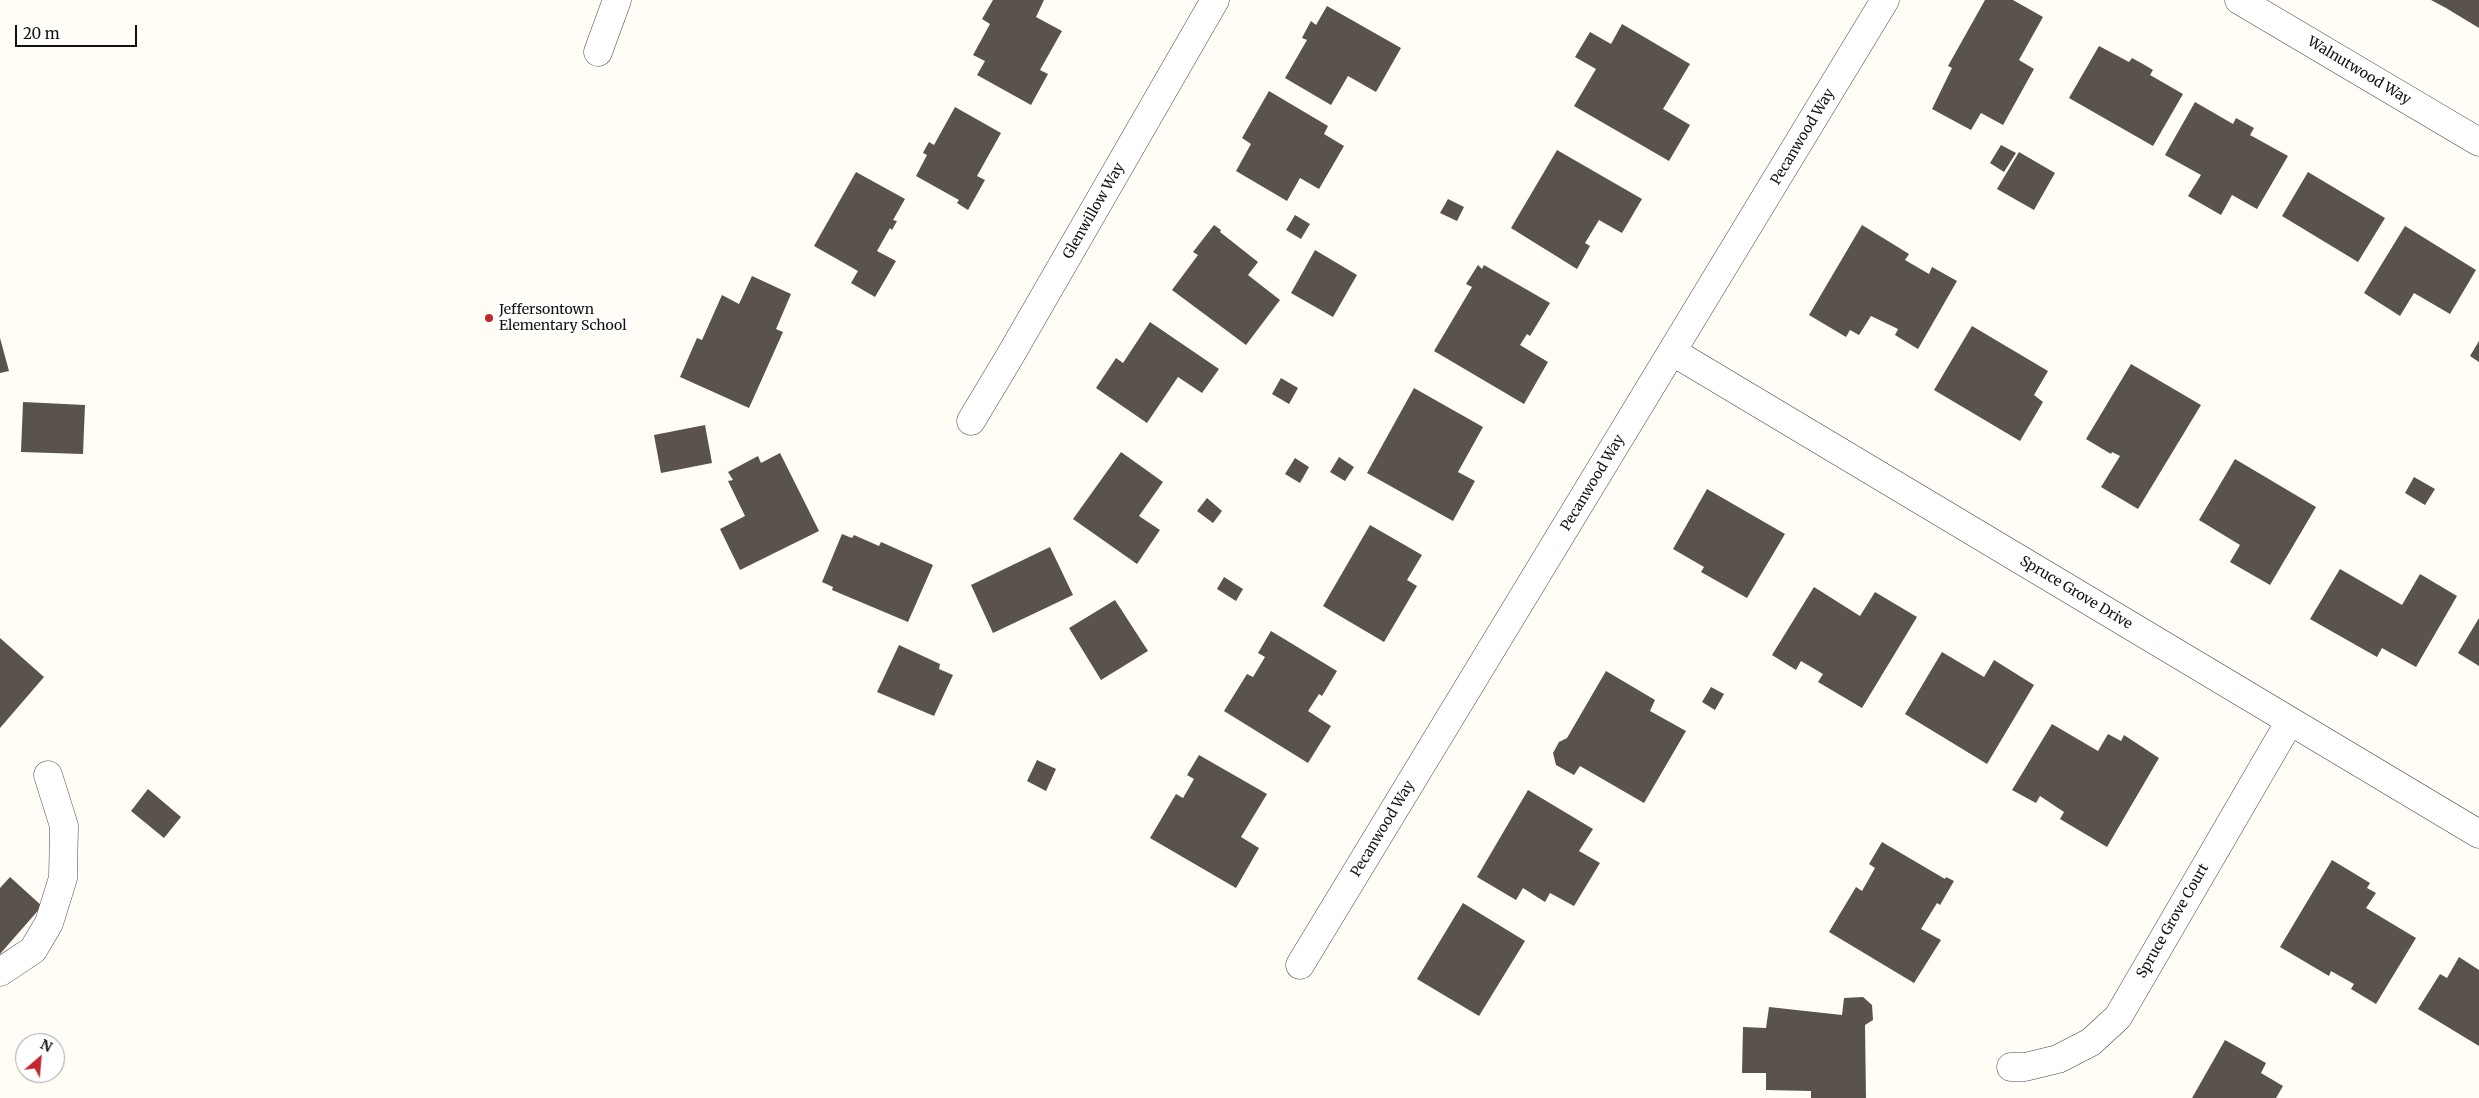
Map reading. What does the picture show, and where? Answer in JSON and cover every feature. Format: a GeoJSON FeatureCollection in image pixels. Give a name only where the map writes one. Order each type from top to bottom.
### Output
{"type":"FeatureCollection","features":[{"type":"Feature","properties":{"kind":"street"},"geometry":{"type":"LineString","coordinates":[[598,52],[617,0]]}},
{"type":"Feature","properties":{"kind":"street","name":"Glenwillow Way"},"geometry":{"type":"LineString","coordinates":[[971,421],[1214,0]]}},
{"type":"Feature","properties":{"kind":"street","name":"Pecanwood Way"},"geometry":{"type":"LineString","coordinates":[[1300,966],[1885,0]]}},
{"type":"Feature","properties":{"kind":"street","name":"Walnutwood Way"},"geometry":{"type":"LineString","coordinates":[[2239,0],[2479,142]]}},
{"type":"Feature","properties":{"kind":"street","name":"Spruce Grove Drive"},"geometry":{"type":"LineString","coordinates":[[1673,352],[2479,834]]}},
{"type":"Feature","properties":{"kind":"street","name":"Spruce Grove Court"},"geometry":{"type":"LineString","coordinates":[[2011,1067],[2025,1067],[2058,1059],[2090,1042],[2118,1017],[2290,721]]}},
{"type":"Feature","properties":{"kind":"street"},"geometry":{"type":"LineString","coordinates":[[0,972],[33,950],[49,923],[63,878],[64,826],[48,775]]}},
{"type":"Feature","properties":{"kind":"building"},"geometry":{"type":"Polygon","coordinates":[[[993,0],[1044,0],[1036,17],[1062,31],[1040,70],[1048,74],[1031,105],[977,75],[985,61],[973,55],[990,24],[982,19],[993,0]]]}},
{"type":"Feature","properties":{"kind":"building"},"geometry":{"type":"Polygon","coordinates":[[[1985,0],[2013,0],[2043,17],[2019,60],[2034,69],[2003,125],[1981,113],[1971,130],[1932,109],[1952,68],[1948,66],[1985,0]]]}},
{"type":"Feature","properties":{"kind":"building"},"geometry":{"type":"Polygon","coordinates":[[[2431,0],[2479,0],[2479,28],[2446,8],[2431,0]]]}},
{"type":"Feature","properties":{"kind":"building"},"geometry":{"type":"Polygon","coordinates":[[[1327,6],[1401,48],[1376,92],[1348,76],[1331,105],[1285,78],[1307,40],[1302,38],[1311,21],[1316,25],[1327,6]]]}},
{"type":"Feature","properties":{"kind":"building"},"geometry":{"type":"Polygon","coordinates":[[[1622,24],[1690,64],[1663,109],[1690,125],[1669,161],[1574,106],[1596,69],[1575,57],[1590,32],[1611,44],[1622,24]]]}},
{"type":"Feature","properties":{"kind":"building"},"geometry":{"type":"Polygon","coordinates":[[[2099,46],[2129,62],[2132,58],[2143,64],[2153,70],[2150,75],[2183,94],[2153,146],[2069,98],[2099,46]]]}},
{"type":"Feature","properties":{"kind":"building"},"geometry":{"type":"Polygon","coordinates":[[[1269,91],[1328,126],[1324,134],[1344,146],[1319,189],[1300,178],[1287,201],[1236,171],[1251,144],[1242,138],[1269,91]]]}},
{"type":"Feature","properties":{"kind":"building"},"geometry":{"type":"Polygon","coordinates":[[[2195,102],[2233,124],[2236,118],[2254,128],[2250,135],[2288,156],[2257,209],[2232,195],[2221,215],[2188,196],[2201,175],[2165,155],[2195,102]]]}},
{"type":"Feature","properties":{"kind":"building"},"geometry":{"type":"Polygon","coordinates":[[[955,107],[1001,133],[977,176],[985,180],[968,210],[957,203],[959,200],[916,176],[927,155],[923,153],[925,149],[929,142],[934,145],[955,107]]]}},
{"type":"Feature","properties":{"kind":"building"},"geometry":{"type":"Polygon","coordinates":[[[2001,145],[2016,153],[2004,172],[1990,163],[2001,145]]]}},
{"type":"Feature","properties":{"kind":"building"},"geometry":{"type":"Polygon","coordinates":[[[1557,150],[1642,199],[1622,233],[1599,220],[1585,243],[1590,246],[1577,269],[1511,228],[1557,150]]]}},
{"type":"Feature","properties":{"kind":"building"},"geometry":{"type":"Polygon","coordinates":[[[2019,152],[2055,173],[2034,210],[1997,189],[2019,152]]]}},
{"type":"Feature","properties":{"kind":"building"},"geometry":{"type":"Polygon","coordinates":[[[856,172],[905,199],[893,220],[897,221],[892,230],[890,228],[877,251],[896,261],[875,297],[851,283],[858,271],[814,246],[856,172]]]}},
{"type":"Feature","properties":{"kind":"building"},"geometry":{"type":"Polygon","coordinates":[[[2308,172],[2385,218],[2358,262],[2282,216],[2308,172]]]}},
{"type":"Feature","properties":{"kind":"building"},"geometry":{"type":"Polygon","coordinates":[[[1448,199],[1464,207],[1457,221],[1440,213],[1448,199]]]}},
{"type":"Feature","properties":{"kind":"building"},"geometry":{"type":"Polygon","coordinates":[[[1295,215],[1310,224],[1301,239],[1286,230],[1295,215]]]}},
{"type":"Feature","properties":{"kind":"building"},"geometry":{"type":"Polygon","coordinates":[[[1214,225],[1258,262],[1248,275],[1280,300],[1246,345],[1172,290],[1198,255],[1193,252],[1214,225]]]}},
{"type":"Feature","properties":{"kind":"building"},"geometry":{"type":"Polygon","coordinates":[[[1862,225],[1909,254],[1905,260],[1929,274],[1932,267],[1957,281],[1918,349],[1895,335],[1898,329],[1871,316],[1859,335],[1850,330],[1846,337],[1809,315],[1862,225]]]}},
{"type":"Feature","properties":{"kind":"building"},"geometry":{"type":"Polygon","coordinates":[[[2405,226],[2476,270],[2450,314],[2414,293],[2400,316],[2364,293],[2405,226]]]}},
{"type":"Feature","properties":{"kind":"building"},"geometry":{"type":"Polygon","coordinates":[[[1315,250],[1357,275],[1333,317],[1291,293],[1315,250]]]}},
{"type":"Feature","properties":{"kind":"building"},"geometry":{"type":"Polygon","coordinates":[[[1478,265],[1482,269],[1484,265],[1550,303],[1530,336],[1527,334],[1520,345],[1548,362],[1524,404],[1434,351],[1472,287],[1466,284],[1478,265]]]}},
{"type":"Feature","properties":{"kind":"building"},"geometry":{"type":"Polygon","coordinates":[[[752,276],[791,294],[776,329],[783,332],[749,408],[680,377],[697,338],[702,340],[722,295],[739,304],[752,276]]]}},
{"type":"Feature","properties":{"kind":"building"},"geometry":{"type":"Polygon","coordinates":[[[1150,322],[1219,369],[1202,393],[1178,377],[1147,423],[1096,388],[1116,358],[1123,363],[1150,322]]]}},
{"type":"Feature","properties":{"kind":"building"},"geometry":{"type":"Polygon","coordinates":[[[1972,326],[2048,371],[2034,395],[2043,402],[2020,441],[1934,390],[1972,326]]]}},
{"type":"Feature","properties":{"kind":"building"},"geometry":{"type":"Polygon","coordinates":[[[0,338],[9,371],[0,373],[0,338]]]}},
{"type":"Feature","properties":{"kind":"building"},"geometry":{"type":"Polygon","coordinates":[[[2479,341],[2479,362],[2470,356],[2479,341]]]}},
{"type":"Feature","properties":{"kind":"building"},"geometry":{"type":"Polygon","coordinates":[[[2131,364],[2201,405],[2138,509],[2101,487],[2120,456],[2112,452],[2111,454],[2086,439],[2131,364]]]}},
{"type":"Feature","properties":{"kind":"building"},"geometry":{"type":"Polygon","coordinates":[[[1281,378],[1298,388],[1289,404],[1272,394],[1281,378]]]}},
{"type":"Feature","properties":{"kind":"building"},"geometry":{"type":"Polygon","coordinates":[[[1414,388],[1483,427],[1458,472],[1475,481],[1453,521],[1367,473],[1414,388]]]}},
{"type":"Feature","properties":{"kind":"building"},"geometry":{"type":"Polygon","coordinates":[[[23,402],[85,405],[83,454],[21,452],[23,402]]]}},
{"type":"Feature","properties":{"kind":"building"},"geometry":{"type":"Polygon","coordinates":[[[705,425],[712,463],[661,473],[654,435],[705,425]]]}},
{"type":"Feature","properties":{"kind":"building"},"geometry":{"type":"Polygon","coordinates":[[[1121,452],[1163,482],[1139,516],[1160,530],[1137,564],[1073,519],[1121,452]]]}},
{"type":"Feature","properties":{"kind":"building"},"geometry":{"type":"Polygon","coordinates":[[[780,453],[819,531],[740,570],[720,529],[745,516],[728,481],[733,480],[728,472],[758,456],[761,463],[780,453]]]}},
{"type":"Feature","properties":{"kind":"building"},"geometry":{"type":"Polygon","coordinates":[[[1339,457],[1354,467],[1345,481],[1330,472],[1339,457]]]}},
{"type":"Feature","properties":{"kind":"building"},"geometry":{"type":"Polygon","coordinates":[[[1295,458],[1309,467],[1300,483],[1285,474],[1295,458]]]}},
{"type":"Feature","properties":{"kind":"building"},"geometry":{"type":"Polygon","coordinates":[[[2235,459],[2316,507],[2270,585],[2230,562],[2240,545],[2199,520],[2235,459]]]}},
{"type":"Feature","properties":{"kind":"building"},"geometry":{"type":"Polygon","coordinates":[[[2414,477],[2435,489],[2425,505],[2405,493],[2414,477]]]}},
{"type":"Feature","properties":{"kind":"building"},"geometry":{"type":"Polygon","coordinates":[[[1707,489],[1785,534],[1747,598],[1701,572],[1704,567],[1673,549],[1707,489]]]}},
{"type":"Feature","properties":{"kind":"building"},"geometry":{"type":"Polygon","coordinates":[[[1207,498],[1222,511],[1213,523],[1197,511],[1207,498]]]}},
{"type":"Feature","properties":{"kind":"building"},"geometry":{"type":"Polygon","coordinates":[[[1370,525],[1422,555],[1407,580],[1417,586],[1384,642],[1323,606],[1370,525]]]}},
{"type":"Feature","properties":{"kind":"building"},"geometry":{"type":"Polygon","coordinates":[[[842,534],[852,538],[854,535],[879,546],[881,542],[933,565],[908,622],[832,590],[833,587],[822,582],[842,534]]]}},
{"type":"Feature","properties":{"kind":"building"},"geometry":{"type":"Polygon","coordinates":[[[1050,547],[1073,595],[993,633],[971,585],[1050,547]]]}},
{"type":"Feature","properties":{"kind":"building"},"geometry":{"type":"Polygon","coordinates":[[[2340,569],[2402,605],[2420,574],[2457,596],[2416,667],[2382,648],[2377,657],[2310,619],[2340,569]]]}},
{"type":"Feature","properties":{"kind":"building"},"geometry":{"type":"Polygon","coordinates":[[[1224,577],[1243,589],[1236,601],[1217,589],[1224,577]]]}},
{"type":"Feature","properties":{"kind":"building"},"geometry":{"type":"Polygon","coordinates":[[[1814,587],[1860,616],[1875,592],[1917,617],[1862,708],[1818,682],[1823,674],[1801,661],[1796,670],[1772,655],[1814,587]]]}},
{"type":"Feature","properties":{"kind":"building"},"geometry":{"type":"Polygon","coordinates":[[[1115,600],[1148,651],[1101,680],[1069,628],[1115,600]]]}},
{"type":"Feature","properties":{"kind":"building"},"geometry":{"type":"Polygon","coordinates":[[[2479,618],[2479,666],[2458,653],[2479,618]]]}},
{"type":"Feature","properties":{"kind":"building"},"geometry":{"type":"Polygon","coordinates":[[[1271,631],[1337,671],[1322,696],[1319,694],[1308,711],[1331,726],[1308,763],[1224,711],[1247,674],[1253,677],[1265,657],[1258,653],[1271,631]]]}},
{"type":"Feature","properties":{"kind":"building"},"geometry":{"type":"Polygon","coordinates":[[[0,638],[44,677],[0,728],[0,638]]]}},
{"type":"Feature","properties":{"kind":"building"},"geometry":{"type":"Polygon","coordinates":[[[899,645],[940,664],[939,669],[953,675],[934,716],[877,692],[899,645]]]}},
{"type":"Feature","properties":{"kind":"building"},"geometry":{"type":"Polygon","coordinates":[[[1942,652],[1984,677],[1994,660],[2034,685],[1987,764],[1905,714],[1942,652]]]}},
{"type":"Feature","properties":{"kind":"building"},"geometry":{"type":"Polygon","coordinates":[[[1606,671],[1655,700],[1650,711],[1686,731],[1644,803],[1580,766],[1574,775],[1556,765],[1553,753],[1559,742],[1567,738],[1606,671]]]}},
{"type":"Feature","properties":{"kind":"building"},"geometry":{"type":"Polygon","coordinates":[[[1711,687],[1724,694],[1715,710],[1702,702],[1711,687]]]}},
{"type":"Feature","properties":{"kind":"building"},"geometry":{"type":"Polygon","coordinates":[[[2052,724],[2098,751],[2108,734],[2121,741],[2124,735],[2159,758],[2107,847],[2060,819],[2064,812],[2040,796],[2036,803],[2012,790],[2052,724]]]}},
{"type":"Feature","properties":{"kind":"building"},"geometry":{"type":"Polygon","coordinates":[[[1199,755],[1267,794],[1241,837],[1259,848],[1236,888],[1150,838],[1176,794],[1183,798],[1194,779],[1187,775],[1199,755]]]}},
{"type":"Feature","properties":{"kind":"building"},"geometry":{"type":"Polygon","coordinates":[[[1037,760],[1056,769],[1046,791],[1027,781],[1037,760]]]}},
{"type":"Feature","properties":{"kind":"building"},"geometry":{"type":"Polygon","coordinates":[[[148,789],[181,817],[164,838],[131,811],[148,789]]]}},
{"type":"Feature","properties":{"kind":"building"},"geometry":{"type":"Polygon","coordinates":[[[1528,790],[1593,829],[1579,851],[1600,863],[1574,906],[1550,893],[1545,902],[1523,888],[1516,900],[1477,877],[1528,790]]]}},
{"type":"Feature","properties":{"kind":"building"},"geometry":{"type":"Polygon","coordinates":[[[1882,842],[1945,879],[1946,877],[1954,881],[1940,905],[1937,903],[1921,929],[1941,940],[1914,983],[1829,932],[1856,887],[1862,891],[1875,868],[1869,864],[1882,842]]]}},
{"type":"Feature","properties":{"kind":"building"},"geometry":{"type":"Polygon","coordinates":[[[2332,860],[2370,883],[2367,888],[2376,893],[2366,908],[2416,938],[2376,1004],[2351,989],[2354,984],[2331,971],[2329,976],[2280,947],[2332,860]]]}},
{"type":"Feature","properties":{"kind":"building"},"geometry":{"type":"Polygon","coordinates":[[[10,877],[42,906],[0,954],[0,888],[10,877]]]}},
{"type":"Feature","properties":{"kind":"building"},"geometry":{"type":"Polygon","coordinates":[[[1463,903],[1525,941],[1479,1016],[1417,979],[1463,903]]]}},
{"type":"Feature","properties":{"kind":"building"},"geometry":{"type":"Polygon","coordinates":[[[2459,957],[2479,970],[2479,1046],[2418,1009],[2440,974],[2447,978],[2459,957]]]}},
{"type":"Feature","properties":{"kind":"building"},"geometry":{"type":"Polygon","coordinates":[[[1863,997],[1872,1005],[1873,1020],[1865,1025],[1866,1098],[1811,1098],[1811,1091],[1766,1090],[1766,1073],[1742,1073],[1743,1027],[1766,1028],[1769,1007],[1842,1015],[1844,998],[1863,997]]]}},
{"type":"Feature","properties":{"kind":"building"},"geometry":{"type":"Polygon","coordinates":[[[2225,1040],[2266,1063],[2261,1073],[2283,1086],[2276,1098],[2192,1098],[2225,1040]]]}},
{"type":"Feature","properties":{"kind":"place","name":"Jeffersontown Elementary School"},"geometry":{"type":"Point","coordinates":[489,318]}}]}
